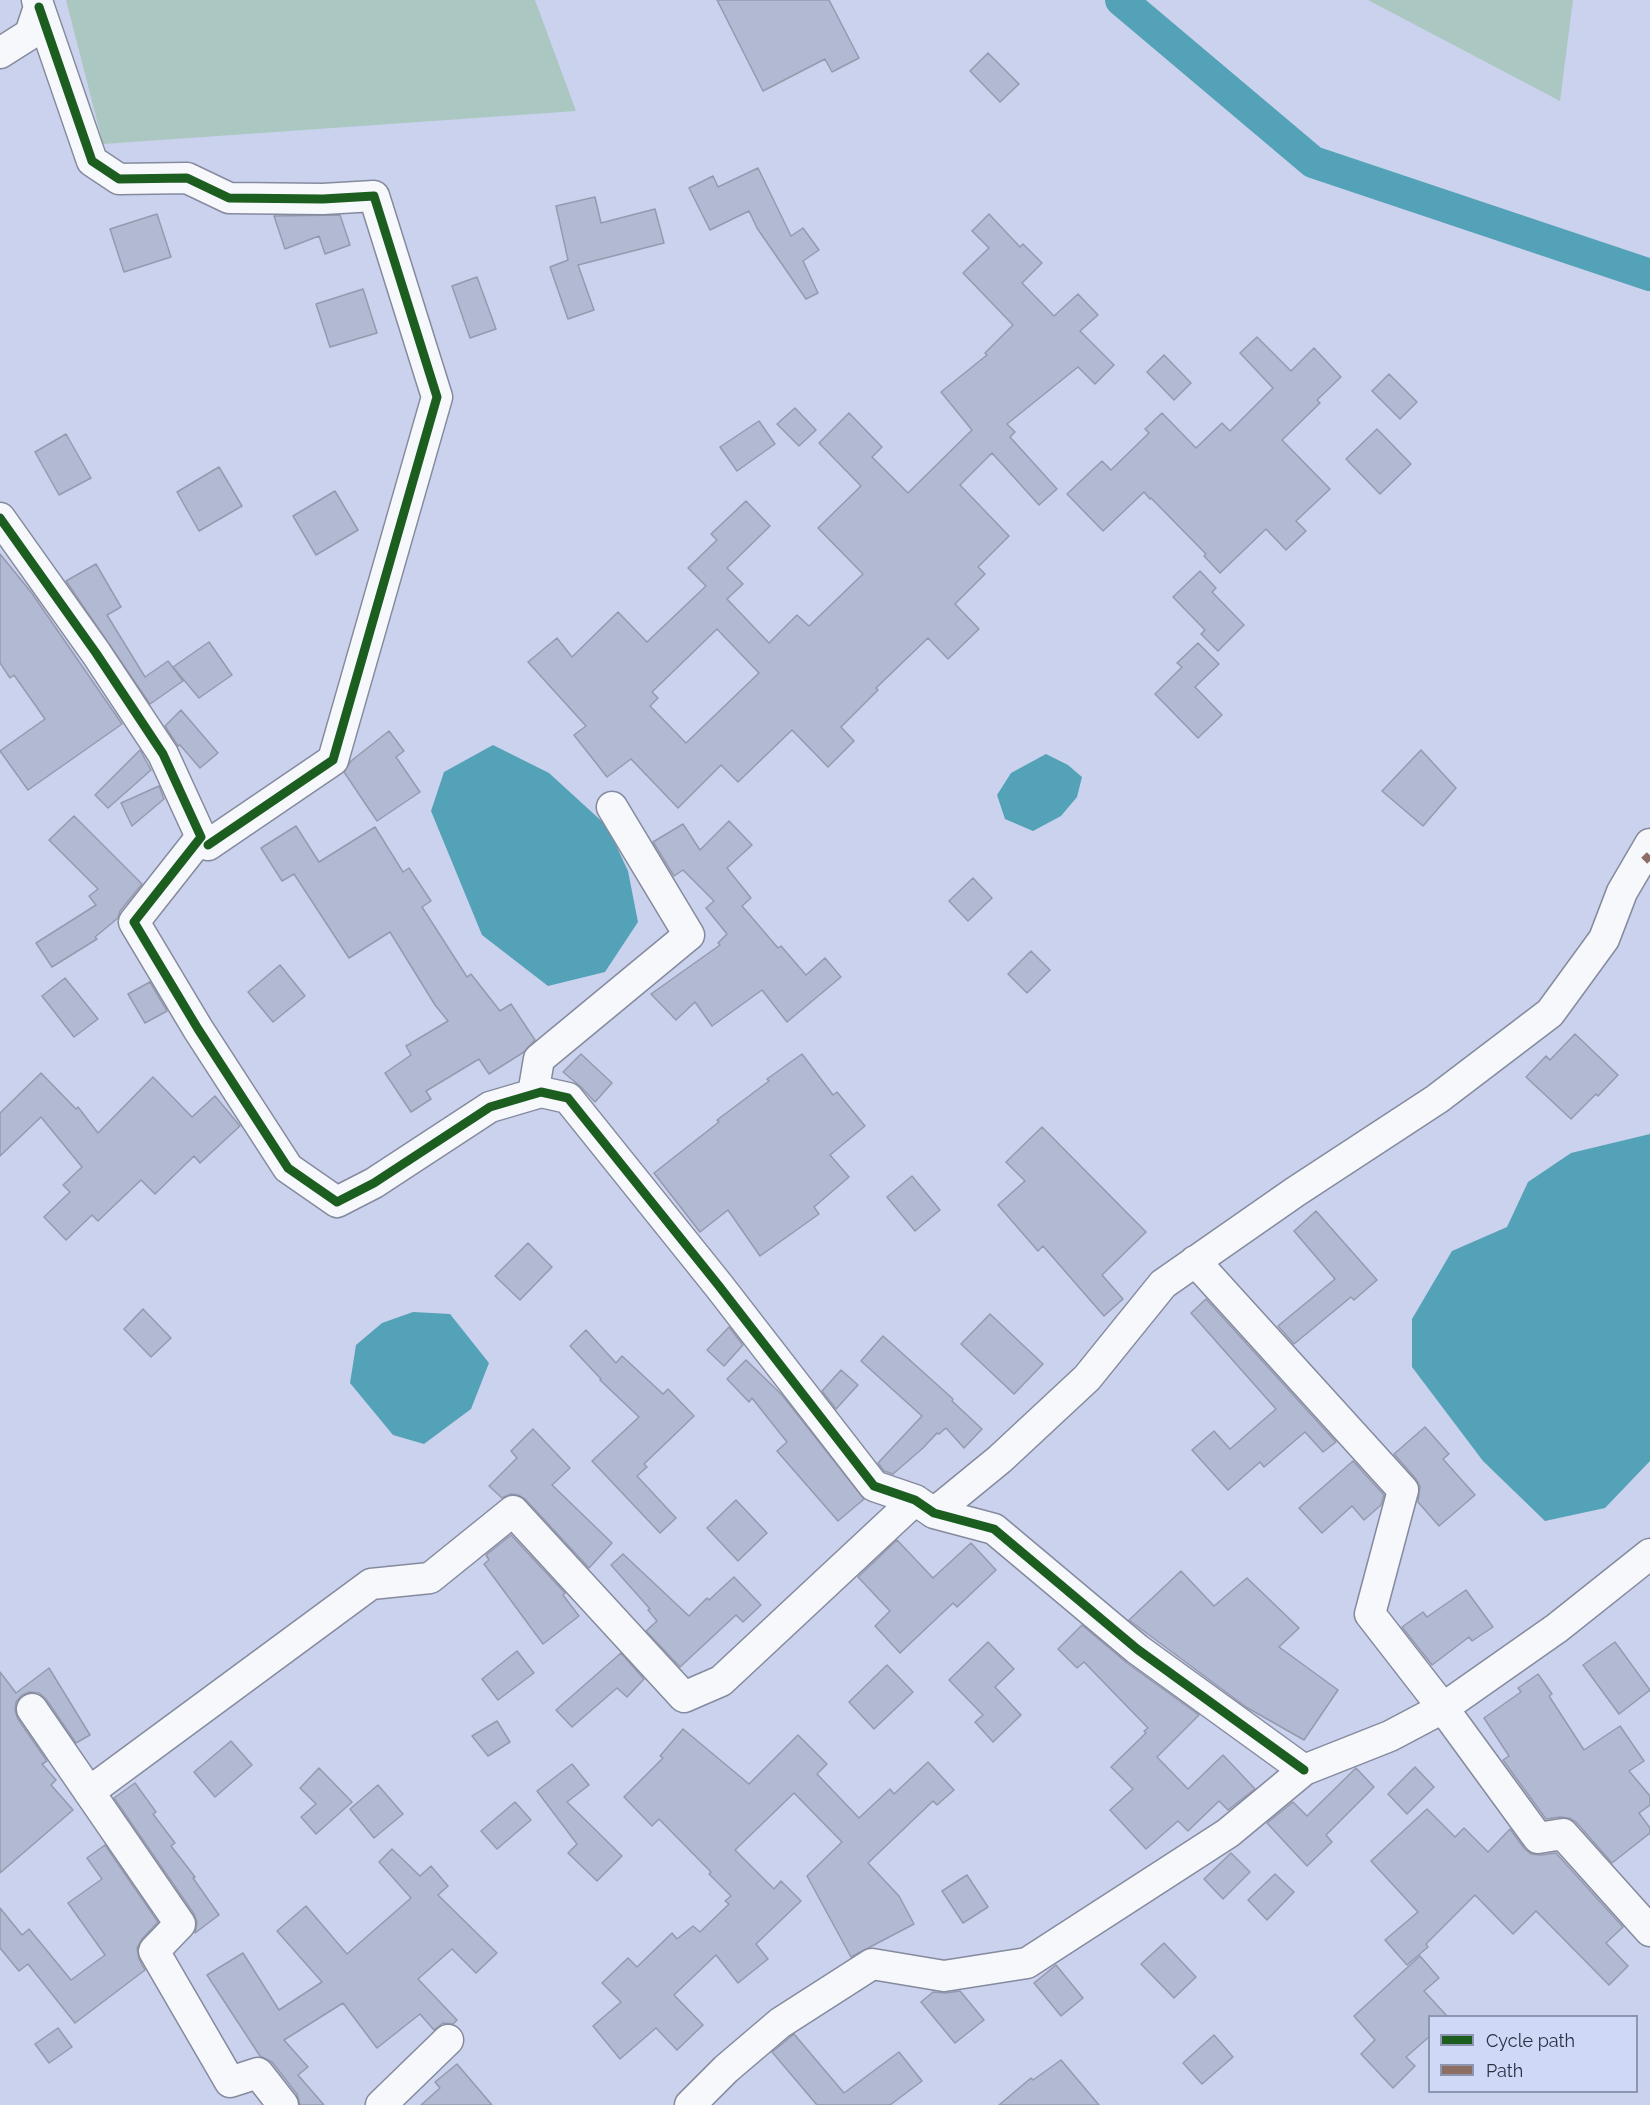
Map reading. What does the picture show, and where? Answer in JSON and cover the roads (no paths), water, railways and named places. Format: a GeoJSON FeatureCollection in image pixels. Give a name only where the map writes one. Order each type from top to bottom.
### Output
{"type":"FeatureCollection","features":[{"type":"Feature","properties":{"kind":"street"},"geometry":{"type":"LineString","coordinates":[[0,53],[30,34],[38,4]]}},
{"type":"Feature","properties":{"kind":"street"},"geometry":{"type":"LineString","coordinates":[[38,4],[92,161],[119,179],[187,178],[229,198],[323,199],[374,196],[437,397],[333,760],[208,845]]}},
{"type":"Feature","properties":{"kind":"street"},"geometry":{"type":"LineString","coordinates":[[0,518],[164,754],[201,837],[134,922],[198,1029],[288,1168],[337,1202],[374,1183],[490,1107],[541,1092],[568,1098],[719,1286],[874,1486],[924,1506],[994,1529],[1137,1649],[1305,1770]]}},
{"type":"Feature","properties":{"kind":"street"},"geometry":{"type":"LineString","coordinates":[[533,1094],[539,1059],[689,934],[612,807]]}},
{"type":"Feature","properties":{"kind":"street"},"geometry":{"type":"LineString","coordinates":[[89,1792],[371,1584],[430,1578],[513,1511],[684,1697],[721,1681],[924,1506],[1000,1459],[1087,1378],[1163,1284],[1294,1192],[1437,1099],[1550,1013],[1604,939],[1622,892],[1648,853]]}},
{"type":"Feature","properties":{"kind":"street"},"geometry":{"type":"LineString","coordinates":[[1195,1261],[1403,1490],[1370,1614],[1443,1708],[1538,1838],[1563,1834],[1650,1931]]}},
{"type":"Feature","properties":{"kind":"street"},"geometry":{"type":"LineString","coordinates":[[690,2105],[780,2023],[872,1964],[944,1976],[1027,1963],[1228,1833],[1305,1770],[1390,1736],[1443,1708],[1557,1628],[1650,1554]]}},
{"type":"Feature","properties":{"kind":"street"},"geometry":{"type":"LineString","coordinates":[[32,1709],[180,1924],[154,1951],[230,2082],[258,2073],[283,2105]]}},
{"type":"Feature","properties":{"kind":"street"},"geometry":{"type":"LineString","coordinates":[[381,2105],[448,2040]]}},
{"type":"Feature","properties":{"kind":"water"},"geometry":{"type":"Polygon","coordinates":[[[493,745],[549,773],[607,826],[628,871],[638,922],[605,972],[548,986],[482,935],[431,811],[444,772],[493,745]]]}},
{"type":"Feature","properties":{"kind":"water"},"geometry":{"type":"Polygon","coordinates":[[[1046,754],[1068,765],[1082,777],[1077,797],[1061,816],[1033,831],[1005,819],[997,795],[1011,773],[1046,754]]]}},
{"type":"Feature","properties":{"kind":"water"},"geometry":{"type":"Polygon","coordinates":[[[1650,1134],[1650,1461],[1605,1508],[1545,1521],[1483,1461],[1412,1367],[1412,1319],[1452,1251],[1507,1227],[1528,1182],[1571,1153],[1650,1134]]]}},
{"type":"Feature","properties":{"kind":"water"},"geometry":{"type":"Polygon","coordinates":[[[413,1312],[450,1314],[489,1363],[471,1409],[424,1444],[393,1435],[350,1383],[356,1345],[382,1323],[413,1312]]]}},
{"type":"Feature","properties":{"kind":"waterway"},"geometry":{"type":"LineString","coordinates":[[1121,0],[1313,162],[1650,275]]}}]}
